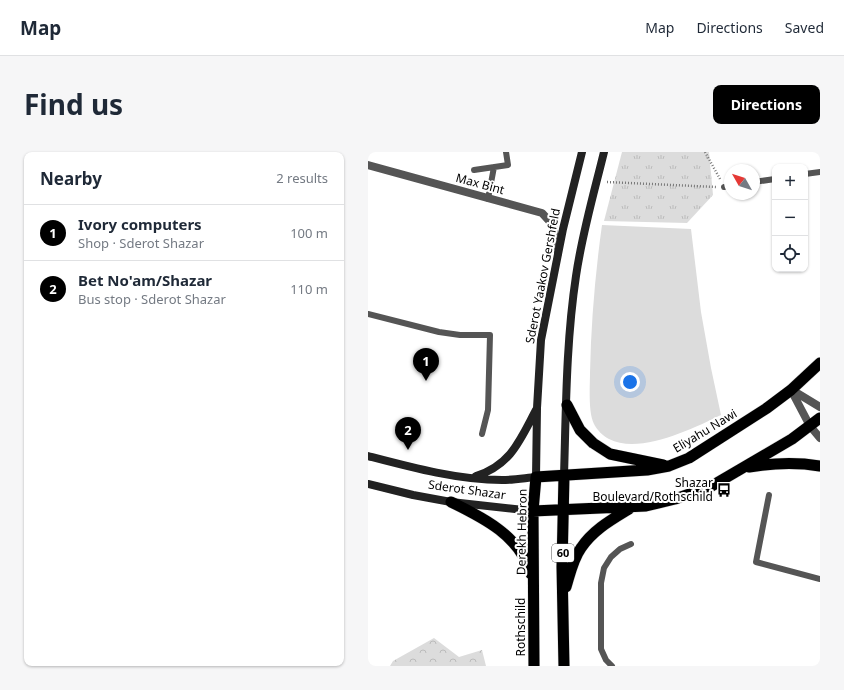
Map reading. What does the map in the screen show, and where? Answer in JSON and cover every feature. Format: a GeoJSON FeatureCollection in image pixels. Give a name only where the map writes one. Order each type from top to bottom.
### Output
{"type":"FeatureCollection","features":[{"type":"Feature","properties":{"kind":"highway","name":"Eliyahu Nawi"},"geometry":{"type":"LineString","coordinates":[[536,477],[647,470],[669,466],[689,458],[767,408],[791,390],[820,363]]}},
{"type":"Feature","properties":{"kind":"highway"},"geometry":{"type":"LineString","coordinates":[[567,405],[580,430],[593,443],[610,454],[669,466]]}},
{"type":"Feature","properties":{"kind":"highway"},"geometry":{"type":"LineString","coordinates":[[564,509],[606,509],[646,506],[675,499],[710,487],[792,439],[820,418]]}},
{"type":"Feature","properties":{"kind":"highway"},"geometry":{"type":"LineString","coordinates":[[742,468],[772,463],[791,462],[820,466]]}},
{"type":"Feature","properties":{"kind":"highway","name":"60"},"geometry":{"type":"LineString","coordinates":[[564,476],[564,666]]}},
{"type":"Feature","properties":{"kind":"highway","name":"Derekh Hebron"},"geometry":{"type":"LineString","coordinates":[[534,587],[533,512],[536,477]]}},
{"type":"Feature","properties":{"kind":"highway"},"geometry":{"type":"LineString","coordinates":[[451,502],[483,518],[509,537],[520,550],[528,565],[534,587]]}},
{"type":"Feature","properties":{"kind":"highway"},"geometry":{"type":"LineString","coordinates":[[563,597],[573,565],[580,549],[590,536],[604,524],[632,507]]}},
{"type":"Feature","properties":{"kind":"highway","name":"Sderot Shazar"},"geometry":{"type":"LineString","coordinates":[[533,512],[564,509]]}},
{"type":"Feature","properties":{"kind":"highway","name":"Rothschild"},"geometry":{"type":"LineString","coordinates":[[534,587],[534,666]]}},
{"type":"Feature","properties":{"kind":"main road","name":"Sderot Yaakov Gershfeld"},"geometry":{"type":"LineString","coordinates":[[536,477],[537,408],[541,340],[558,254],[582,152]]}},
{"type":"Feature","properties":{"kind":"main road"},"geometry":{"type":"LineString","coordinates":[[564,476],[570,326],[576,276],[604,152]]}},
{"type":"Feature","properties":{"kind":"main road"},"geometry":{"type":"LineString","coordinates":[[471,477],[489,472],[506,459],[516,447],[537,408]]}},
{"type":"Feature","properties":{"kind":"main road","name":"Sderot Shazar"},"geometry":{"type":"LineString","coordinates":[[368,456],[420,469],[471,477],[502,480],[536,477]]}},
{"type":"Feature","properties":{"kind":"main road","name":"Sderot Shazar"},"geometry":{"type":"LineString","coordinates":[[368,484],[413,495],[451,502],[533,512]]}},
{"type":"Feature","properties":{"kind":"street","name":"Max Bint"},"geometry":{"type":"LineString","coordinates":[[368,165],[542,213],[554,225],[558,254]]}},
{"type":"Feature","properties":{"kind":"street"},"geometry":{"type":"LineString","coordinates":[[791,390],[820,407]]}},
{"type":"Feature","properties":{"kind":"street"},"geometry":{"type":"LineString","coordinates":[[791,390],[810,426],[820,438]]}},
{"type":"Feature","properties":{"kind":"lane"},"geometry":{"type":"LineString","coordinates":[[474,170],[508,165],[506,152]]}},
{"type":"Feature","properties":{"kind":"lane"},"geometry":{"type":"LineString","coordinates":[[488,199],[494,167]]}},
{"type":"Feature","properties":{"kind":"lane"},"geometry":{"type":"LineString","coordinates":[[808,174],[820,172]]}},
{"type":"Feature","properties":{"kind":"lane"},"geometry":{"type":"LineString","coordinates":[[760,181],[772,179]]}},
{"type":"Feature","properties":{"kind":"lane"},"geometry":{"type":"LineString","coordinates":[[368,314],[439,332],[460,335],[490,335],[488,410],[482,434]]}},
{"type":"Feature","properties":{"kind":"lane"},"geometry":{"type":"LineString","coordinates":[[769,495],[756,562],[820,579]]}},
{"type":"Feature","properties":{"kind":"lane"},"geometry":{"type":"LineString","coordinates":[[612,666],[606,660],[601,649],[601,583],[604,568],[611,557],[620,549],[631,544]]}},
{"type":"Feature","properties":{"kind":"path"},"geometry":{"type":"LineString","coordinates":[[706,152],[724,182]]}},
{"type":"Feature","properties":{"kind":"path"},"geometry":{"type":"LineString","coordinates":[[597,182],[724,187]]}},
{"type":"Feature","properties":{"kind":"green space"},"geometry":{"type":"Polygon","coordinates":[[[622,152],[709,152],[713,195],[687,223],[604,221],[622,152]]]}},
{"type":"Feature","properties":{"kind":"green space"},"geometry":{"type":"Polygon","coordinates":[[[602,225],[691,229],[701,312],[721,415],[681,433],[650,442],[635,444],[621,443],[609,439],[598,431],[592,419],[590,392],[594,299],[602,225]]]}},
{"type":"Feature","properties":{"kind":"green space"},"geometry":{"type":"Polygon","coordinates":[[[434,638],[459,657],[482,650],[486,666],[390,666],[393,661],[434,638]]]}},
{"type":"Feature","properties":{"kind":"place","name":"Ivory computers"},"geometry":{"type":"Point","coordinates":[426,381]}},
{"type":"Feature","properties":{"kind":"place","name":"Bet No'am/Shazar"},"geometry":{"type":"Point","coordinates":[408,450]}},
{"type":"Feature","properties":{"kind":"place","name":"Shazar Boulevard/Rothschild"},"geometry":{"type":"Point","coordinates":[724,490]}}]}
